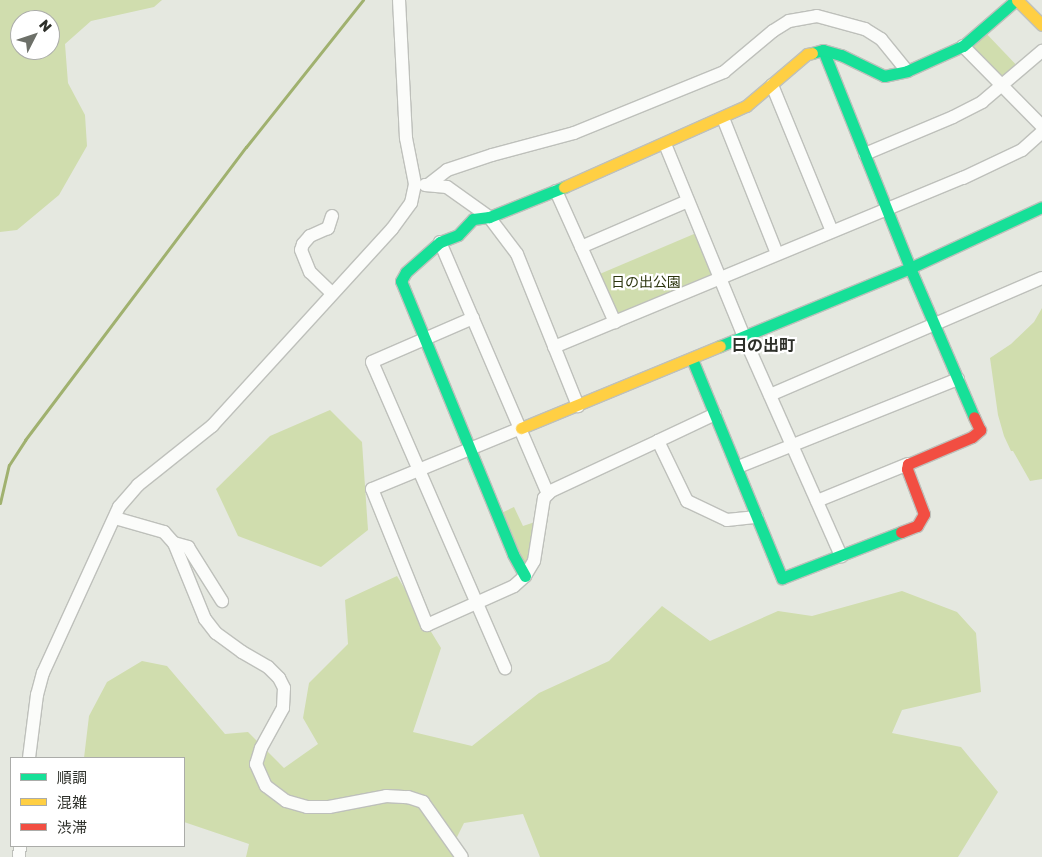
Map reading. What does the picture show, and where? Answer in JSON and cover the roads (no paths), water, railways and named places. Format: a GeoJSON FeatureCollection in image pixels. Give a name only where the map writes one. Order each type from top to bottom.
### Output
{"type":"FeatureCollection","features":[{"type":"Feature","properties":{"kind":"main road"},"geometry":{"type":"LineString","coordinates":[[525,576],[513,554],[469,450],[401,281],[406,272],[440,242],[458,235],[473,219],[489,217],[556,191],[665,144],[746,106],[807,54],[823,50],[840,55],[884,76],[906,71],[963,46],[1016,0],[1042,26]]}},
{"type":"Feature","properties":{"kind":"main road"},"geometry":{"type":"LineString","coordinates":[[692,359],[782,578],[917,526],[922,519],[922,507],[907,469],[908,464],[972,437],[980,430],[910,268],[823,50]]}},
{"type":"Feature","properties":{"kind":"main road"},"geometry":{"type":"LineString","coordinates":[[521,428],[910,268],[1042,208]]}},
{"type":"Feature","properties":{"kind":"street"},"geometry":{"type":"LineString","coordinates":[[399,0],[406,138],[421,184]]}},
{"type":"Feature","properties":{"kind":"street"},"geometry":{"type":"LineString","coordinates":[[29,757],[37,695],[43,672],[119,507],[128,495],[212,426],[404,215],[421,184],[447,170],[492,155],[574,133],[724,72],[773,31],[789,21],[817,16],[865,30],[881,39],[906,71]]}},
{"type":"Feature","properties":{"kind":"street"},"geometry":{"type":"LineString","coordinates":[[963,46],[1042,126]]}},
{"type":"Feature","properties":{"kind":"street"},"geometry":{"type":"LineString","coordinates":[[865,154],[953,117],[982,102],[1042,51]]}},
{"type":"Feature","properties":{"kind":"street"},"geometry":{"type":"LineString","coordinates":[[772,85],[832,231]]}},
{"type":"Feature","properties":{"kind":"street"},"geometry":{"type":"LineString","coordinates":[[723,118],[777,254]]}},
{"type":"Feature","properties":{"kind":"street"},"geometry":{"type":"LineString","coordinates":[[554,347],[1004,160],[1022,150],[1042,132]]}},
{"type":"Feature","properties":{"kind":"street"},"geometry":{"type":"LineString","coordinates":[[665,144],[744,336],[841,556]]}},
{"type":"Feature","properties":{"kind":"street"},"geometry":{"type":"LineString","coordinates":[[421,184],[447,187],[489,217],[517,254],[578,406]]}},
{"type":"Feature","properties":{"kind":"street"},"geometry":{"type":"LineString","coordinates":[[556,191],[615,322]]}},
{"type":"Feature","properties":{"kind":"street"},"geometry":{"type":"LineString","coordinates":[[581,247],[688,202]]}},
{"type":"Feature","properties":{"kind":"street"},"geometry":{"type":"LineString","coordinates":[[332,216],[328,228],[310,236],[303,244],[301,250],[310,272],[332,293]]}},
{"type":"Feature","properties":{"kind":"street"},"geometry":{"type":"LineString","coordinates":[[440,242],[548,494]]}},
{"type":"Feature","properties":{"kind":"street"},"geometry":{"type":"LineString","coordinates":[[770,395],[1042,278]]}},
{"type":"Feature","properties":{"kind":"street"},"geometry":{"type":"LineString","coordinates":[[473,318],[372,362],[504,668]]}},
{"type":"Feature","properties":{"kind":"street"},"geometry":{"type":"LineString","coordinates":[[738,467],[958,379]]}},
{"type":"Feature","properties":{"kind":"street"},"geometry":{"type":"LineString","coordinates":[[521,428],[372,489],[427,625],[514,586],[525,576],[534,561],[544,498],[548,494],[563,484],[715,414]]}},
{"type":"Feature","properties":{"kind":"street"},"geometry":{"type":"LineString","coordinates":[[658,441],[687,501],[727,520],[757,516]]}},
{"type":"Feature","properties":{"kind":"street"},"geometry":{"type":"LineString","coordinates":[[817,501],[908,464]]}},
{"type":"Feature","properties":{"kind":"street"},"geometry":{"type":"LineString","coordinates":[[115,518],[164,532],[174,543],[205,618],[223,638],[268,667],[279,678],[284,688],[283,708],[261,748],[256,764],[266,786],[286,801],[307,807],[330,807],[386,796],[408,797],[423,802],[462,857]]}},
{"type":"Feature","properties":{"kind":"street"},"geometry":{"type":"LineString","coordinates":[[174,543],[188,547],[222,601]]}},
{"type":"Feature","properties":{"kind":"waterway"},"geometry":{"type":"LineString","coordinates":[[0,503],[9,465],[25,440],[246,147],[363,0]]}},
{"type":"Feature","properties":{"kind":"district","name":"日の出町"},"geometry":{"type":"Point","coordinates":[763,345]}},
{"type":"Feature","properties":{"kind":"park label","name":"日の出公園"},"geometry":{"type":"Point","coordinates":[646,282]}}]}
